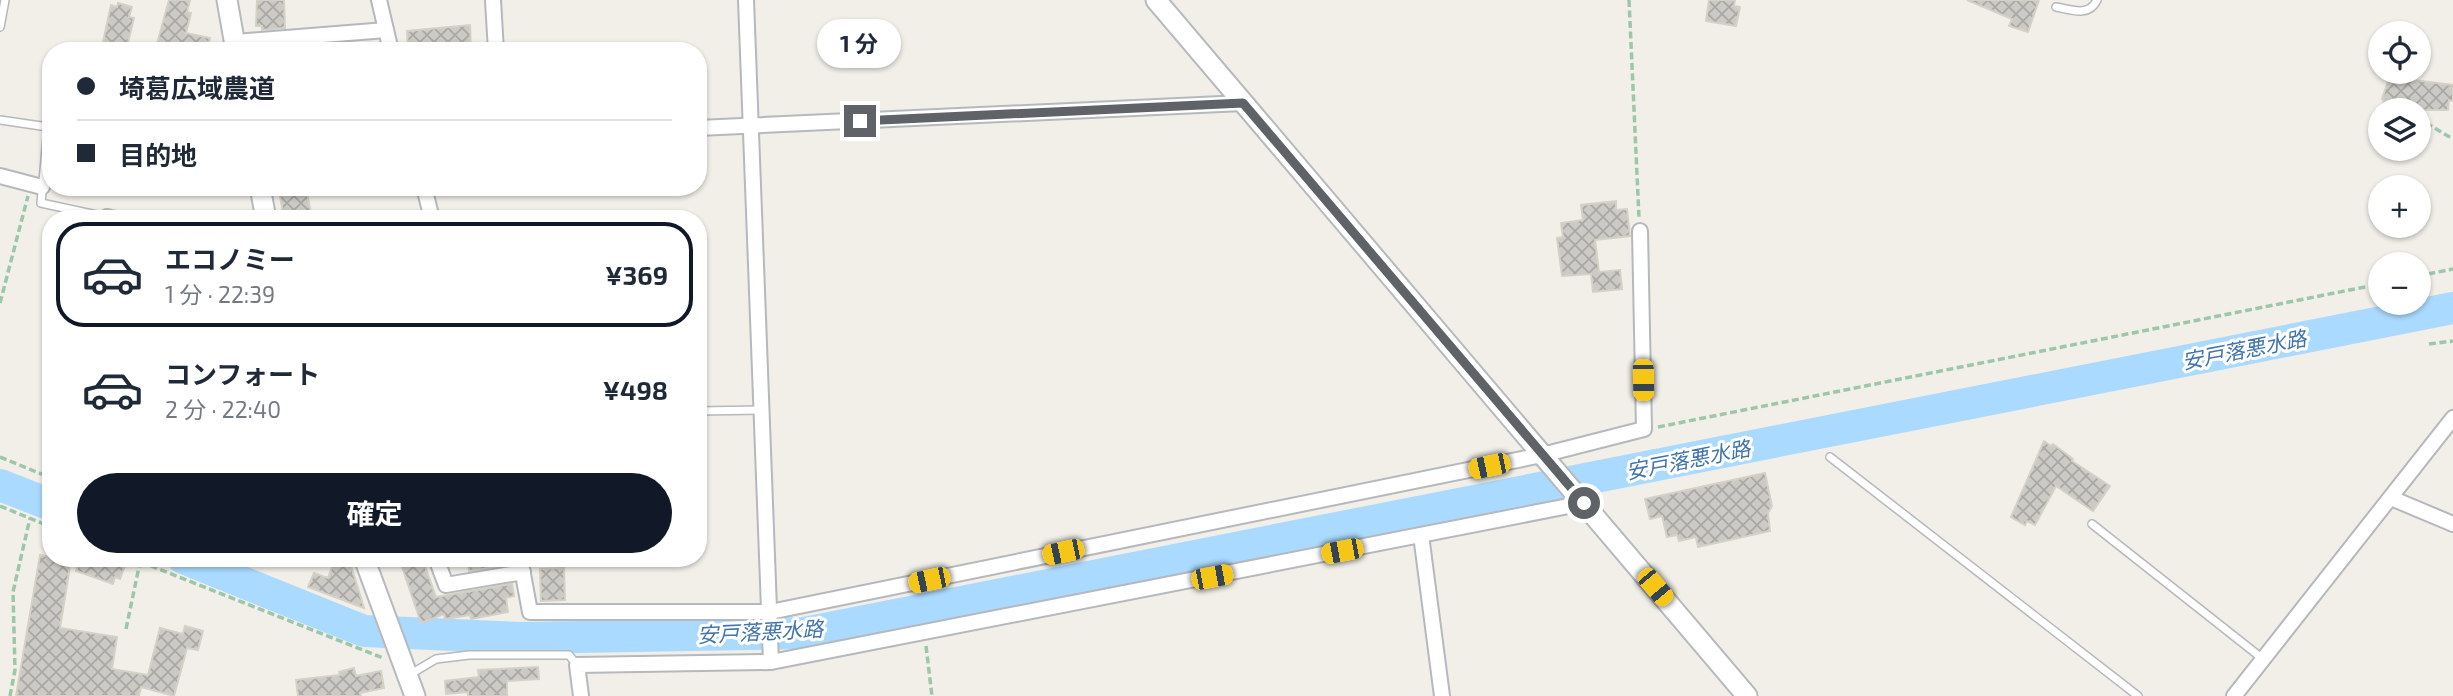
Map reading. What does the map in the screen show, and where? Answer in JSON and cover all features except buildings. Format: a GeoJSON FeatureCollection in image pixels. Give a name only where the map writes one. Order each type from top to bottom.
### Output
{"type":"FeatureCollection","features":[{"type":"Feature","properties":{"kind":"street"},"geometry":{"type":"LineString","coordinates":[[227,0],[234,42]]}},
{"type":"Feature","properties":{"kind":"street"},"geometry":{"type":"LineString","coordinates":[[379,0],[389,42]]}},
{"type":"Feature","properties":{"kind":"street"},"geometry":{"type":"LineString","coordinates":[[493,0],[495,42]]}},
{"type":"Feature","properties":{"kind":"street"},"geometry":{"type":"LineString","coordinates":[[746,0],[772,662]]}},
{"type":"Feature","properties":{"kind":"street"},"geometry":{"type":"LineString","coordinates":[[1156,0],[1747,696]]}},
{"type":"Feature","properties":{"kind":"street"},"geometry":{"type":"LineString","coordinates":[[273,42],[386,30]]}},
{"type":"Feature","properties":{"kind":"street"},"geometry":{"type":"LineString","coordinates":[[707,128],[1243,103]]}},
{"type":"Feature","properties":{"kind":"street"},"geometry":{"type":"LineString","coordinates":[[0,176],[36,185]]}},
{"type":"Feature","properties":{"kind":"street"},"geometry":{"type":"LineString","coordinates":[[521,567],[530,612],[770,612],[1545,459],[1644,429],[1640,231]]}},
{"type":"Feature","properties":{"kind":"street"},"geometry":{"type":"LineString","coordinates":[[2234,696],[2453,418]]}},
{"type":"Feature","properties":{"kind":"street"},"geometry":{"type":"LineString","coordinates":[[2391,498],[2453,524]]}},
{"type":"Feature","properties":{"kind":"street"},"geometry":{"type":"LineString","coordinates":[[580,696],[577,665],[772,662],[1421,535],[1581,500]]}},
{"type":"Feature","properties":{"kind":"street"},"geometry":{"type":"LineString","coordinates":[[1421,535],[1442,696]]}},
{"type":"Feature","properties":{"kind":"street"},"geometry":{"type":"LineString","coordinates":[[367,567],[415,696]]}},
{"type":"Feature","properties":{"kind":"street"},"geometry":{"type":"LineString","coordinates":[[439,567],[446,585],[514,567]]}},
{"type":"Feature","properties":{"kind":"lane"},"geometry":{"type":"LineString","coordinates":[[0,27],[5,0]]}},
{"type":"Feature","properties":{"kind":"lane"},"geometry":{"type":"LineString","coordinates":[[2056,7],[2085,12],[2094,7],[2097,0]]}},
{"type":"Feature","properties":{"kind":"lane"},"geometry":{"type":"LineString","coordinates":[[0,120],[42,126]]}},
{"type":"Feature","properties":{"kind":"lane"},"geometry":{"type":"LineString","coordinates":[[42,156],[36,185],[41,203],[74,210]]}},
{"type":"Feature","properties":{"kind":"lane"},"geometry":{"type":"LineString","coordinates":[[707,411],[762,410]]}},
{"type":"Feature","properties":{"kind":"lane"},"geometry":{"type":"LineString","coordinates":[[1830,457],[2138,696]]}},
{"type":"Feature","properties":{"kind":"lane"},"geometry":{"type":"LineString","coordinates":[[2092,524],[2263,659]]}},
{"type":"Feature","properties":{"kind":"lane"},"geometry":{"type":"LineString","coordinates":[[406,671],[436,659],[469,655],[569,654],[577,665]]}},
{"type":"Feature","properties":{"kind":"path"},"geometry":{"type":"LineString","coordinates":[[1629,0],[1640,231]]}},
{"type":"Feature","properties":{"kind":"path"},"geometry":{"type":"LineString","coordinates":[[2431,125],[2453,139]]}},
{"type":"Feature","properties":{"kind":"path"},"geometry":{"type":"LineString","coordinates":[[0,303],[36,185]]}},
{"type":"Feature","properties":{"kind":"path"},"geometry":{"type":"LineString","coordinates":[[2431,273],[2453,269]]}},
{"type":"Feature","properties":{"kind":"path"},"geometry":{"type":"LineString","coordinates":[[1644,429],[2368,286]]}},
{"type":"Feature","properties":{"kind":"path"},"geometry":{"type":"LineString","coordinates":[[2429,344],[2453,341]]}},
{"type":"Feature","properties":{"kind":"path"},"geometry":{"type":"LineString","coordinates":[[0,457],[42,474]]}},
{"type":"Feature","properties":{"kind":"path"},"geometry":{"type":"LineString","coordinates":[[0,506],[42,523]]}},
{"type":"Feature","properties":{"kind":"path"},"geometry":{"type":"LineString","coordinates":[[10,696],[15,670],[13,592],[30,518]]}},
{"type":"Feature","properties":{"kind":"path"},"geometry":{"type":"LineString","coordinates":[[126,629],[139,567]]}},
{"type":"Feature","properties":{"kind":"path"},"geometry":{"type":"LineString","coordinates":[[152,567],[406,671]]}},
{"type":"Feature","properties":{"kind":"path"},"geometry":{"type":"LineString","coordinates":[[924,634],[932,696]]}},
{"type":"Feature","properties":{"kind":"waterway","name":"安戸落悪水路"},"geometry":{"type":"LineString","coordinates":[[205,567],[364,631],[520,638],[804,633],[2453,308]]}},
{"type":"Feature","properties":{"kind":"waterway","name":"安戸落悪水路"},"geometry":{"type":"LineString","coordinates":[[0,485],[42,501]]}},
{"type":"Feature","properties":{"kind":"route"},"geometry":{"type":"LineString","coordinates":[[860,121],[1243,103],[1584,503]]}}]}
